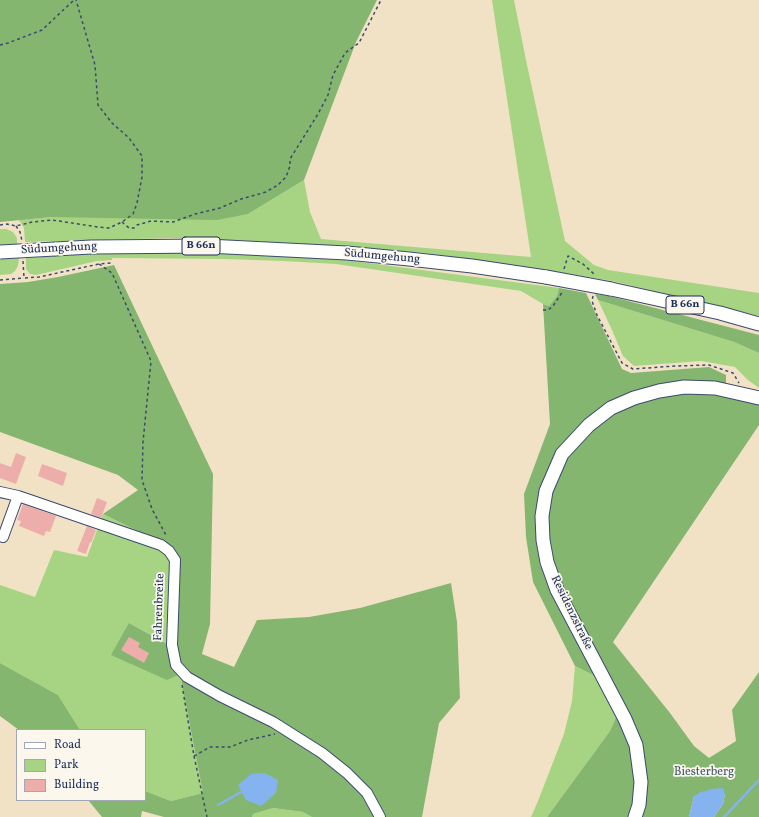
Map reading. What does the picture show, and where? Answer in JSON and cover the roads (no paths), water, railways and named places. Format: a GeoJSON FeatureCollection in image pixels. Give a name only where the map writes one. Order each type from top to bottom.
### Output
{"type":"FeatureCollection","features":[{"type":"Feature","properties":{"kind":"main road","name":"Südumgehung"},"geometry":{"type":"LineString","coordinates":[[0,252],[99,247],[208,246],[347,253],[472,266],[546,277],[611,289],[720,313],[759,324]]}},
{"type":"Feature","properties":{"kind":"main road","name":"Residenzstraße"},"geometry":{"type":"LineString","coordinates":[[635,817],[641,782],[636,745],[625,719],[557,590],[547,562],[543,540],[542,516],[546,490],[562,454],[589,425],[611,408],[634,398],[659,391],[684,387],[715,388],[753,396]]}},
{"type":"Feature","properties":{"kind":"lane","name":"Fahrenbreite"},"geometry":{"type":"LineString","coordinates":[[0,492],[18,496],[161,544],[169,551],[175,560],[172,645],[176,665],[187,677],[220,696],[273,722],[322,753],[347,773],[367,793],[380,817]]}},
{"type":"Feature","properties":{"kind":"lane"},"geometry":{"type":"LineString","coordinates":[[0,536],[3,537],[18,496]]}},
{"type":"Feature","properties":{"kind":"water"},"geometry":{"type":"Polygon","coordinates":[[[265,773],[278,780],[276,793],[261,806],[246,800],[238,785],[251,774],[265,773]]]}},
{"type":"Feature","properties":{"kind":"water"},"geometry":{"type":"Polygon","coordinates":[[[723,788],[725,794],[723,804],[714,817],[689,817],[694,796],[701,792],[723,788]]]}},
{"type":"Feature","properties":{"kind":"waterway"},"geometry":{"type":"LineString","coordinates":[[724,817],[759,780]]}},
{"type":"Feature","properties":{"kind":"waterway"},"geometry":{"type":"LineString","coordinates":[[218,805],[241,792]]}},
{"type":"Feature","properties":{"kind":"park label","name":"Biesterberg"},"geometry":{"type":"Point","coordinates":[704,773]}}]}
